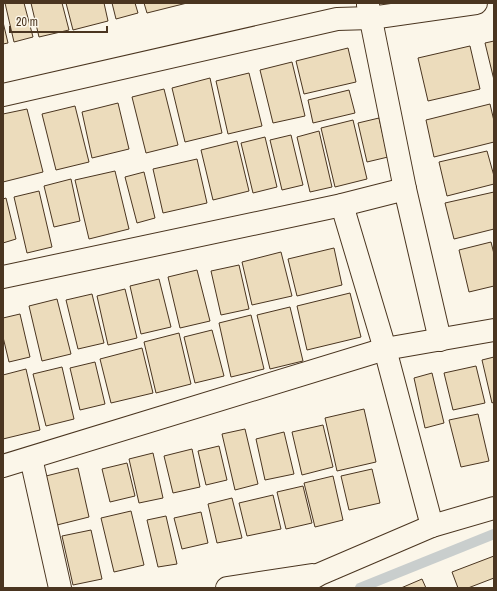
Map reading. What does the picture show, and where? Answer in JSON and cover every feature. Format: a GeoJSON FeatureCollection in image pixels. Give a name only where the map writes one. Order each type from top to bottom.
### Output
{"type":"FeatureCollection","features":[{"type":"Feature","properties":{"kind":"street"},"geometry":{"type":"LineString","coordinates":[[3,95],[337,19],[368,8],[472,3]]}},
{"type":"Feature","properties":{"kind":"street"},"geometry":{"type":"LineString","coordinates":[[368,8],[404,189],[440,340]]}},
{"type":"Feature","properties":{"kind":"street"},"geometry":{"type":"LineString","coordinates":[[3,277],[342,205],[404,189]]}},
{"type":"Feature","properties":{"kind":"street"},"geometry":{"type":"LineString","coordinates":[[342,205],[385,349],[432,526]]}},
{"type":"Feature","properties":{"kind":"street"},"geometry":{"type":"LineString","coordinates":[[3,466],[385,349],[494,330]]}},
{"type":"Feature","properties":{"kind":"street"},"geometry":{"type":"LineString","coordinates":[[31,458],[60,588]]}},
{"type":"Feature","properties":{"kind":"street"},"geometry":{"type":"LineString","coordinates":[[295,588],[320,574],[432,526],[494,508]]}},
{"type":"Feature","properties":{"kind":"street"},"geometry":{"type":"LineString","coordinates":[[227,588],[320,574]]}},
{"type":"Feature","properties":{"kind":"building"},"geometry":{"type":"Polygon","coordinates":[[[5,3],[24,3],[33,37],[14,42],[5,3]]]}},
{"type":"Feature","properties":{"kind":"building"},"geometry":{"type":"Polygon","coordinates":[[[31,3],[62,3],[69,30],[39,37],[31,3]]]}},
{"type":"Feature","properties":{"kind":"building"},"geometry":{"type":"Polygon","coordinates":[[[66,3],[104,3],[108,21],[73,30],[66,3]]]}},
{"type":"Feature","properties":{"kind":"building"},"geometry":{"type":"Polygon","coordinates":[[[112,3],[135,3],[138,13],[116,19],[112,3]]]}},
{"type":"Feature","properties":{"kind":"building"},"geometry":{"type":"Polygon","coordinates":[[[144,3],[187,3],[147,13],[144,3]]]}},
{"type":"Feature","properties":{"kind":"building"},"geometry":{"type":"Polygon","coordinates":[[[3,22],[8,43],[3,44],[3,22]]]}},
{"type":"Feature","properties":{"kind":"building"},"geometry":{"type":"Polygon","coordinates":[[[494,41],[494,80],[485,43],[494,41]]]}},
{"type":"Feature","properties":{"kind":"building"},"geometry":{"type":"Polygon","coordinates":[[[470,46],[480,89],[428,101],[418,58],[470,46]]]}},
{"type":"Feature","properties":{"kind":"building"},"geometry":{"type":"Polygon","coordinates":[[[348,48],[356,82],[304,94],[296,61],[348,48]]]}},
{"type":"Feature","properties":{"kind":"building"},"geometry":{"type":"Polygon","coordinates":[[[292,62],[305,116],[273,123],[260,70],[292,62]]]}},
{"type":"Feature","properties":{"kind":"building"},"geometry":{"type":"Polygon","coordinates":[[[249,73],[262,126],[228,134],[216,81],[249,73]]]}},
{"type":"Feature","properties":{"kind":"building"},"geometry":{"type":"Polygon","coordinates":[[[210,78],[222,133],[185,142],[172,88],[210,78]]]}},
{"type":"Feature","properties":{"kind":"building"},"geometry":{"type":"Polygon","coordinates":[[[164,89],[178,145],[146,153],[132,97],[164,89]]]}},
{"type":"Feature","properties":{"kind":"building"},"geometry":{"type":"Polygon","coordinates":[[[349,90],[355,113],[313,123],[308,100],[349,90]]]}},
{"type":"Feature","properties":{"kind":"building"},"geometry":{"type":"Polygon","coordinates":[[[118,103],[129,149],[92,158],[82,112],[118,103]]]}},
{"type":"Feature","properties":{"kind":"building"},"geometry":{"type":"Polygon","coordinates":[[[490,104],[494,121],[494,142],[434,157],[426,120],[490,104]]]}},
{"type":"Feature","properties":{"kind":"building"},"geometry":{"type":"Polygon","coordinates":[[[75,106],[89,162],[56,170],[42,114],[75,106]]]}},
{"type":"Feature","properties":{"kind":"building"},"geometry":{"type":"Polygon","coordinates":[[[27,109],[43,172],[3,182],[3,114],[27,109]]]}},
{"type":"Feature","properties":{"kind":"building"},"geometry":{"type":"Polygon","coordinates":[[[379,118],[388,157],[367,162],[358,123],[379,118]]]}},
{"type":"Feature","properties":{"kind":"building"},"geometry":{"type":"Polygon","coordinates":[[[353,120],[367,179],[335,187],[321,128],[353,120]]]}},
{"type":"Feature","properties":{"kind":"building"},"geometry":{"type":"Polygon","coordinates":[[[319,131],[332,187],[310,192],[297,137],[319,131]]]}},
{"type":"Feature","properties":{"kind":"building"},"geometry":{"type":"Polygon","coordinates":[[[291,135],[303,185],[282,190],[270,140],[291,135]]]}},
{"type":"Feature","properties":{"kind":"building"},"geometry":{"type":"Polygon","coordinates":[[[265,137],[277,187],[253,193],[241,143],[265,137]]]}},
{"type":"Feature","properties":{"kind":"building"},"geometry":{"type":"Polygon","coordinates":[[[237,141],[249,191],[213,200],[201,150],[237,141]]]}},
{"type":"Feature","properties":{"kind":"building"},"geometry":{"type":"Polygon","coordinates":[[[487,151],[494,176],[494,184],[447,196],[439,162],[487,151]]]}},
{"type":"Feature","properties":{"kind":"building"},"geometry":{"type":"Polygon","coordinates":[[[197,159],[207,203],[163,213],[153,169],[197,159]]]}},
{"type":"Feature","properties":{"kind":"building"},"geometry":{"type":"Polygon","coordinates":[[[115,171],[129,229],[89,239],[75,180],[115,171]]]}},
{"type":"Feature","properties":{"kind":"building"},"geometry":{"type":"Polygon","coordinates":[[[144,172],[155,218],[137,223],[125,177],[144,172]]]}},
{"type":"Feature","properties":{"kind":"building"},"geometry":{"type":"Polygon","coordinates":[[[71,179],[80,221],[54,227],[44,186],[71,179]]]}},
{"type":"Feature","properties":{"kind":"building"},"geometry":{"type":"Polygon","coordinates":[[[39,191],[52,247],[27,253],[14,197],[39,191]]]}},
{"type":"Feature","properties":{"kind":"building"},"geometry":{"type":"Polygon","coordinates":[[[494,192],[494,229],[454,239],[445,203],[494,192]]]}},
{"type":"Feature","properties":{"kind":"building"},"geometry":{"type":"Polygon","coordinates":[[[6,198],[16,239],[3,243],[3,199],[6,198]]]}},
{"type":"Feature","properties":{"kind":"building"},"geometry":{"type":"Polygon","coordinates":[[[491,242],[494,254],[494,286],[469,292],[459,250],[491,242]]]}},
{"type":"Feature","properties":{"kind":"building"},"geometry":{"type":"Polygon","coordinates":[[[334,248],[342,285],[297,296],[288,259],[334,248]]]}},
{"type":"Feature","properties":{"kind":"building"},"geometry":{"type":"Polygon","coordinates":[[[281,252],[292,296],[252,305],[242,262],[281,252]]]}},
{"type":"Feature","properties":{"kind":"building"},"geometry":{"type":"Polygon","coordinates":[[[239,265],[249,309],[221,315],[211,271],[239,265]]]}},
{"type":"Feature","properties":{"kind":"building"},"geometry":{"type":"Polygon","coordinates":[[[197,270],[210,321],[180,328],[168,277],[197,270]]]}},
{"type":"Feature","properties":{"kind":"building"},"geometry":{"type":"Polygon","coordinates":[[[159,279],[171,327],[141,334],[130,286],[159,279]]]}},
{"type":"Feature","properties":{"kind":"building"},"geometry":{"type":"Polygon","coordinates":[[[125,289],[137,338],[108,345],[97,296],[125,289]]]}},
{"type":"Feature","properties":{"kind":"building"},"geometry":{"type":"Polygon","coordinates":[[[350,293],[361,337],[307,350],[297,306],[350,293]]]}},
{"type":"Feature","properties":{"kind":"building"},"geometry":{"type":"Polygon","coordinates":[[[92,294],[104,343],[78,349],[66,300],[92,294]]]}},
{"type":"Feature","properties":{"kind":"building"},"geometry":{"type":"Polygon","coordinates":[[[57,299],[71,354],[42,361],[29,306],[57,299]]]}},
{"type":"Feature","properties":{"kind":"building"},"geometry":{"type":"Polygon","coordinates":[[[290,307],[303,361],[270,369],[257,315],[290,307]]]}},
{"type":"Feature","properties":{"kind":"building"},"geometry":{"type":"Polygon","coordinates":[[[20,314],[30,357],[9,362],[3,337],[3,318],[20,314]]]}},
{"type":"Feature","properties":{"kind":"building"},"geometry":{"type":"Polygon","coordinates":[[[251,315],[264,369],[231,377],[219,323],[251,315]]]}},
{"type":"Feature","properties":{"kind":"building"},"geometry":{"type":"Polygon","coordinates":[[[212,330],[224,376],[195,383],[184,337],[212,330]]]}},
{"type":"Feature","properties":{"kind":"building"},"geometry":{"type":"Polygon","coordinates":[[[179,333],[191,384],[156,393],[144,342],[179,333]]]}},
{"type":"Feature","properties":{"kind":"building"},"geometry":{"type":"Polygon","coordinates":[[[142,348],[153,393],[111,403],[100,359],[142,348]]]}},
{"type":"Feature","properties":{"kind":"building"},"geometry":{"type":"Polygon","coordinates":[[[494,357],[494,402],[492,403],[482,360],[494,357]]]}},
{"type":"Feature","properties":{"kind":"building"},"geometry":{"type":"Polygon","coordinates":[[[95,362],[105,404],[80,410],[70,368],[95,362]]]}},
{"type":"Feature","properties":{"kind":"building"},"geometry":{"type":"Polygon","coordinates":[[[476,366],[485,403],[453,410],[444,373],[476,366]]]}},
{"type":"Feature","properties":{"kind":"building"},"geometry":{"type":"Polygon","coordinates":[[[62,367],[74,419],[46,426],[33,374],[62,367]]]}},
{"type":"Feature","properties":{"kind":"building"},"geometry":{"type":"Polygon","coordinates":[[[26,369],[40,430],[3,439],[3,375],[26,369]]]}},
{"type":"Feature","properties":{"kind":"building"},"geometry":{"type":"Polygon","coordinates":[[[432,373],[444,423],[425,428],[414,378],[432,373]]]}},
{"type":"Feature","properties":{"kind":"building"},"geometry":{"type":"Polygon","coordinates":[[[364,409],[376,462],[337,471],[325,418],[364,409]]]}},
{"type":"Feature","properties":{"kind":"building"},"geometry":{"type":"Polygon","coordinates":[[[478,414],[489,461],[461,467],[449,420],[478,414]]]}},
{"type":"Feature","properties":{"kind":"building"},"geometry":{"type":"Polygon","coordinates":[[[323,425],[333,467],[302,475],[292,432],[323,425]]]}},
{"type":"Feature","properties":{"kind":"building"},"geometry":{"type":"Polygon","coordinates":[[[245,429],[258,484],[235,490],[222,434],[245,429]]]}},
{"type":"Feature","properties":{"kind":"building"},"geometry":{"type":"Polygon","coordinates":[[[284,432],[294,474],[265,480],[256,439],[284,432]]]}},
{"type":"Feature","properties":{"kind":"building"},"geometry":{"type":"Polygon","coordinates":[[[219,446],[227,480],[206,485],[198,451],[219,446]]]}},
{"type":"Feature","properties":{"kind":"building"},"geometry":{"type":"Polygon","coordinates":[[[192,449],[200,487],[173,493],[164,456],[192,449]]]}},
{"type":"Feature","properties":{"kind":"building"},"geometry":{"type":"Polygon","coordinates":[[[153,453],[163,498],[139,503],[129,459],[153,453]]]}},
{"type":"Feature","properties":{"kind":"building"},"geometry":{"type":"Polygon","coordinates":[[[127,463],[135,496],[110,502],[102,469],[127,463]]]}},
{"type":"Feature","properties":{"kind":"building"},"geometry":{"type":"Polygon","coordinates":[[[78,468],[89,517],[53,526],[42,477],[78,468]]]}},
{"type":"Feature","properties":{"kind":"building"},"geometry":{"type":"Polygon","coordinates":[[[372,469],[380,503],[349,510],[341,476],[372,469]]]}},
{"type":"Feature","properties":{"kind":"building"},"geometry":{"type":"Polygon","coordinates":[[[333,476],[343,520],[315,527],[304,483],[333,476]]]}},
{"type":"Feature","properties":{"kind":"building"},"geometry":{"type":"Polygon","coordinates":[[[303,486],[312,523],[286,529],[277,492],[303,486]]]}},
{"type":"Feature","properties":{"kind":"building"},"geometry":{"type":"Polygon","coordinates":[[[273,495],[281,529],[247,536],[239,503],[273,495]]]}},
{"type":"Feature","properties":{"kind":"building"},"geometry":{"type":"Polygon","coordinates":[[[232,498],[242,538],[217,543],[208,504],[232,498]]]}},
{"type":"Feature","properties":{"kind":"building"},"geometry":{"type":"Polygon","coordinates":[[[131,511],[144,565],[114,572],[101,518],[131,511]]]}},
{"type":"Feature","properties":{"kind":"building"},"geometry":{"type":"Polygon","coordinates":[[[201,512],[208,543],[182,549],[174,518],[201,512]]]}},
{"type":"Feature","properties":{"kind":"building"},"geometry":{"type":"Polygon","coordinates":[[[166,516],[177,564],[158,567],[147,520],[166,516]]]}},
{"type":"Feature","properties":{"kind":"building"},"geometry":{"type":"Polygon","coordinates":[[[91,530],[102,579],[73,585],[62,536],[91,530]]]}},
{"type":"Feature","properties":{"kind":"building"},"geometry":{"type":"Polygon","coordinates":[[[494,556],[494,578],[468,588],[458,588],[452,572],[494,556]]]}},
{"type":"Feature","properties":{"kind":"building"},"geometry":{"type":"Polygon","coordinates":[[[422,579],[426,588],[401,588],[422,579]]]}},
{"type":"Feature","properties":{"kind":"waterway"},"geometry":{"type":"LineString","coordinates":[[360,588],[494,534]]}}]}
